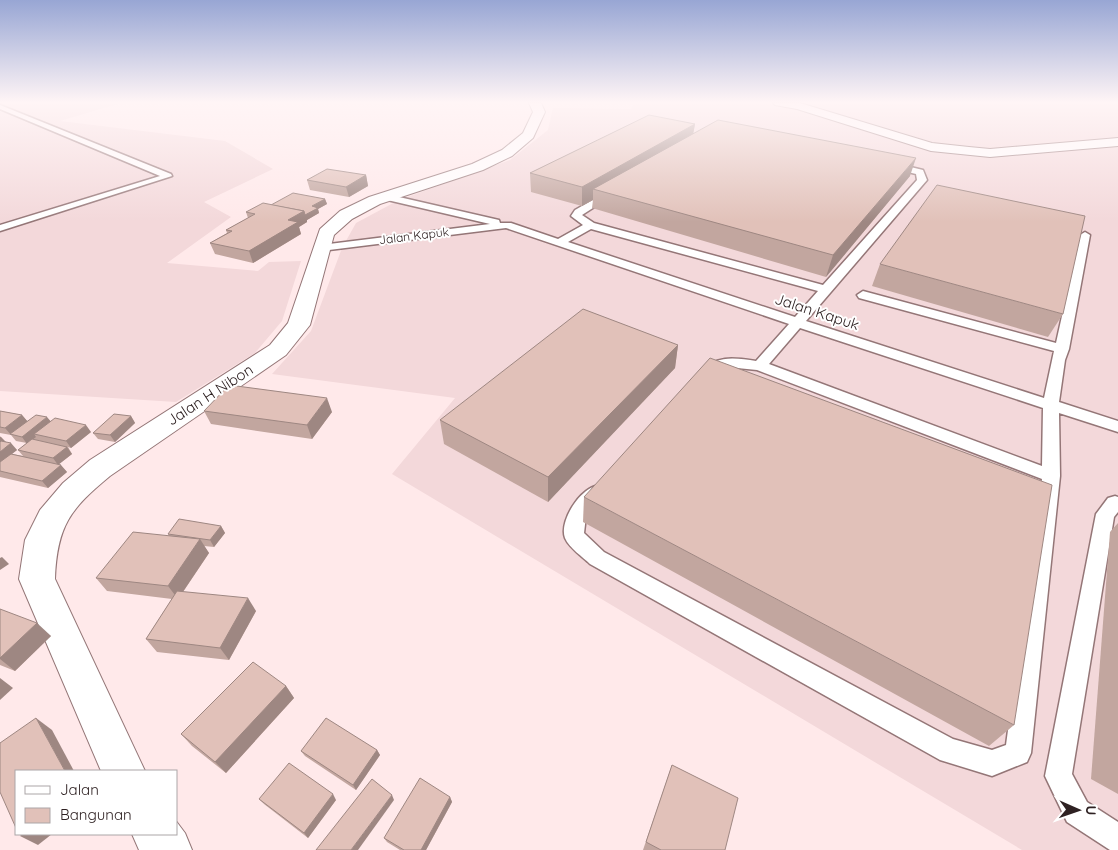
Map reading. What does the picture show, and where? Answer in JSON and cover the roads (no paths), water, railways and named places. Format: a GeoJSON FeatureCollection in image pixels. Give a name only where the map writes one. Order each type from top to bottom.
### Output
{"type":"FeatureCollection","features":[{"type":"Feature","properties":{"kind":"street","name":"Jalan H Nibon"},"geometry":{"type":"LineString","coordinates":[[123,770],[37,579],[39,552],[43,538],[60,507],[78,485],[100,468],[264,360],[290,338],[299,325],[326,233],[337,220],[353,210],[386,197],[481,164],[511,150],[522,143]]}},
{"type":"Feature","properties":{"kind":"street"},"geometry":{"type":"LineString","coordinates":[[916,143],[931,147],[990,153],[1110,143]]}},
{"type":"Feature","properties":{"kind":"street"},"geometry":{"type":"LineString","coordinates":[[157,835],[168,850]]}},
{"type":"Feature","properties":{"kind":"lane"},"geometry":{"type":"LineString","coordinates":[[0,228],[168,176],[87,143]]}},
{"type":"Feature","properties":{"kind":"lane"},"geometry":{"type":"LineString","coordinates":[[760,366],[922,180],[920,172],[876,162]]}},
{"type":"Feature","properties":{"kind":"lane"},"geometry":{"type":"LineString","coordinates":[[619,188],[579,212],[576,216],[590,225],[826,289]]}},
{"type":"Feature","properties":{"kind":"lane","name":"Jalan Kapuk"},"geometry":{"type":"LineString","coordinates":[[386,197],[507,225],[798,323],[1118,427]]}},
{"type":"Feature","properties":{"kind":"lane","name":"Jalan Kapuk"},"geometry":{"type":"LineString","coordinates":[[321,248],[507,225]]}},
{"type":"Feature","properties":{"kind":"lane"},"geometry":{"type":"LineString","coordinates":[[560,242],[590,225]]}},
{"type":"Feature","properties":{"kind":"lane"},"geometry":{"type":"LineString","coordinates":[[611,477],[577,514],[574,536],[597,558],[949,751],[992,763],[1018,752],[1051,476],[1050,404],[1086,235]]}},
{"type":"Feature","properties":{"kind":"lane"},"geometry":{"type":"LineString","coordinates":[[863,295],[1062,349]]}},
{"type":"Feature","properties":{"kind":"lane"},"geometry":{"type":"LineString","coordinates":[[698,384],[715,365],[728,362],[760,366],[1051,476]]}},
{"type":"Feature","properties":{"kind":"lane"},"geometry":{"type":"LineString","coordinates":[[1118,504],[1114,503],[1106,514],[1058,776],[1078,812],[1118,840]]}}]}
